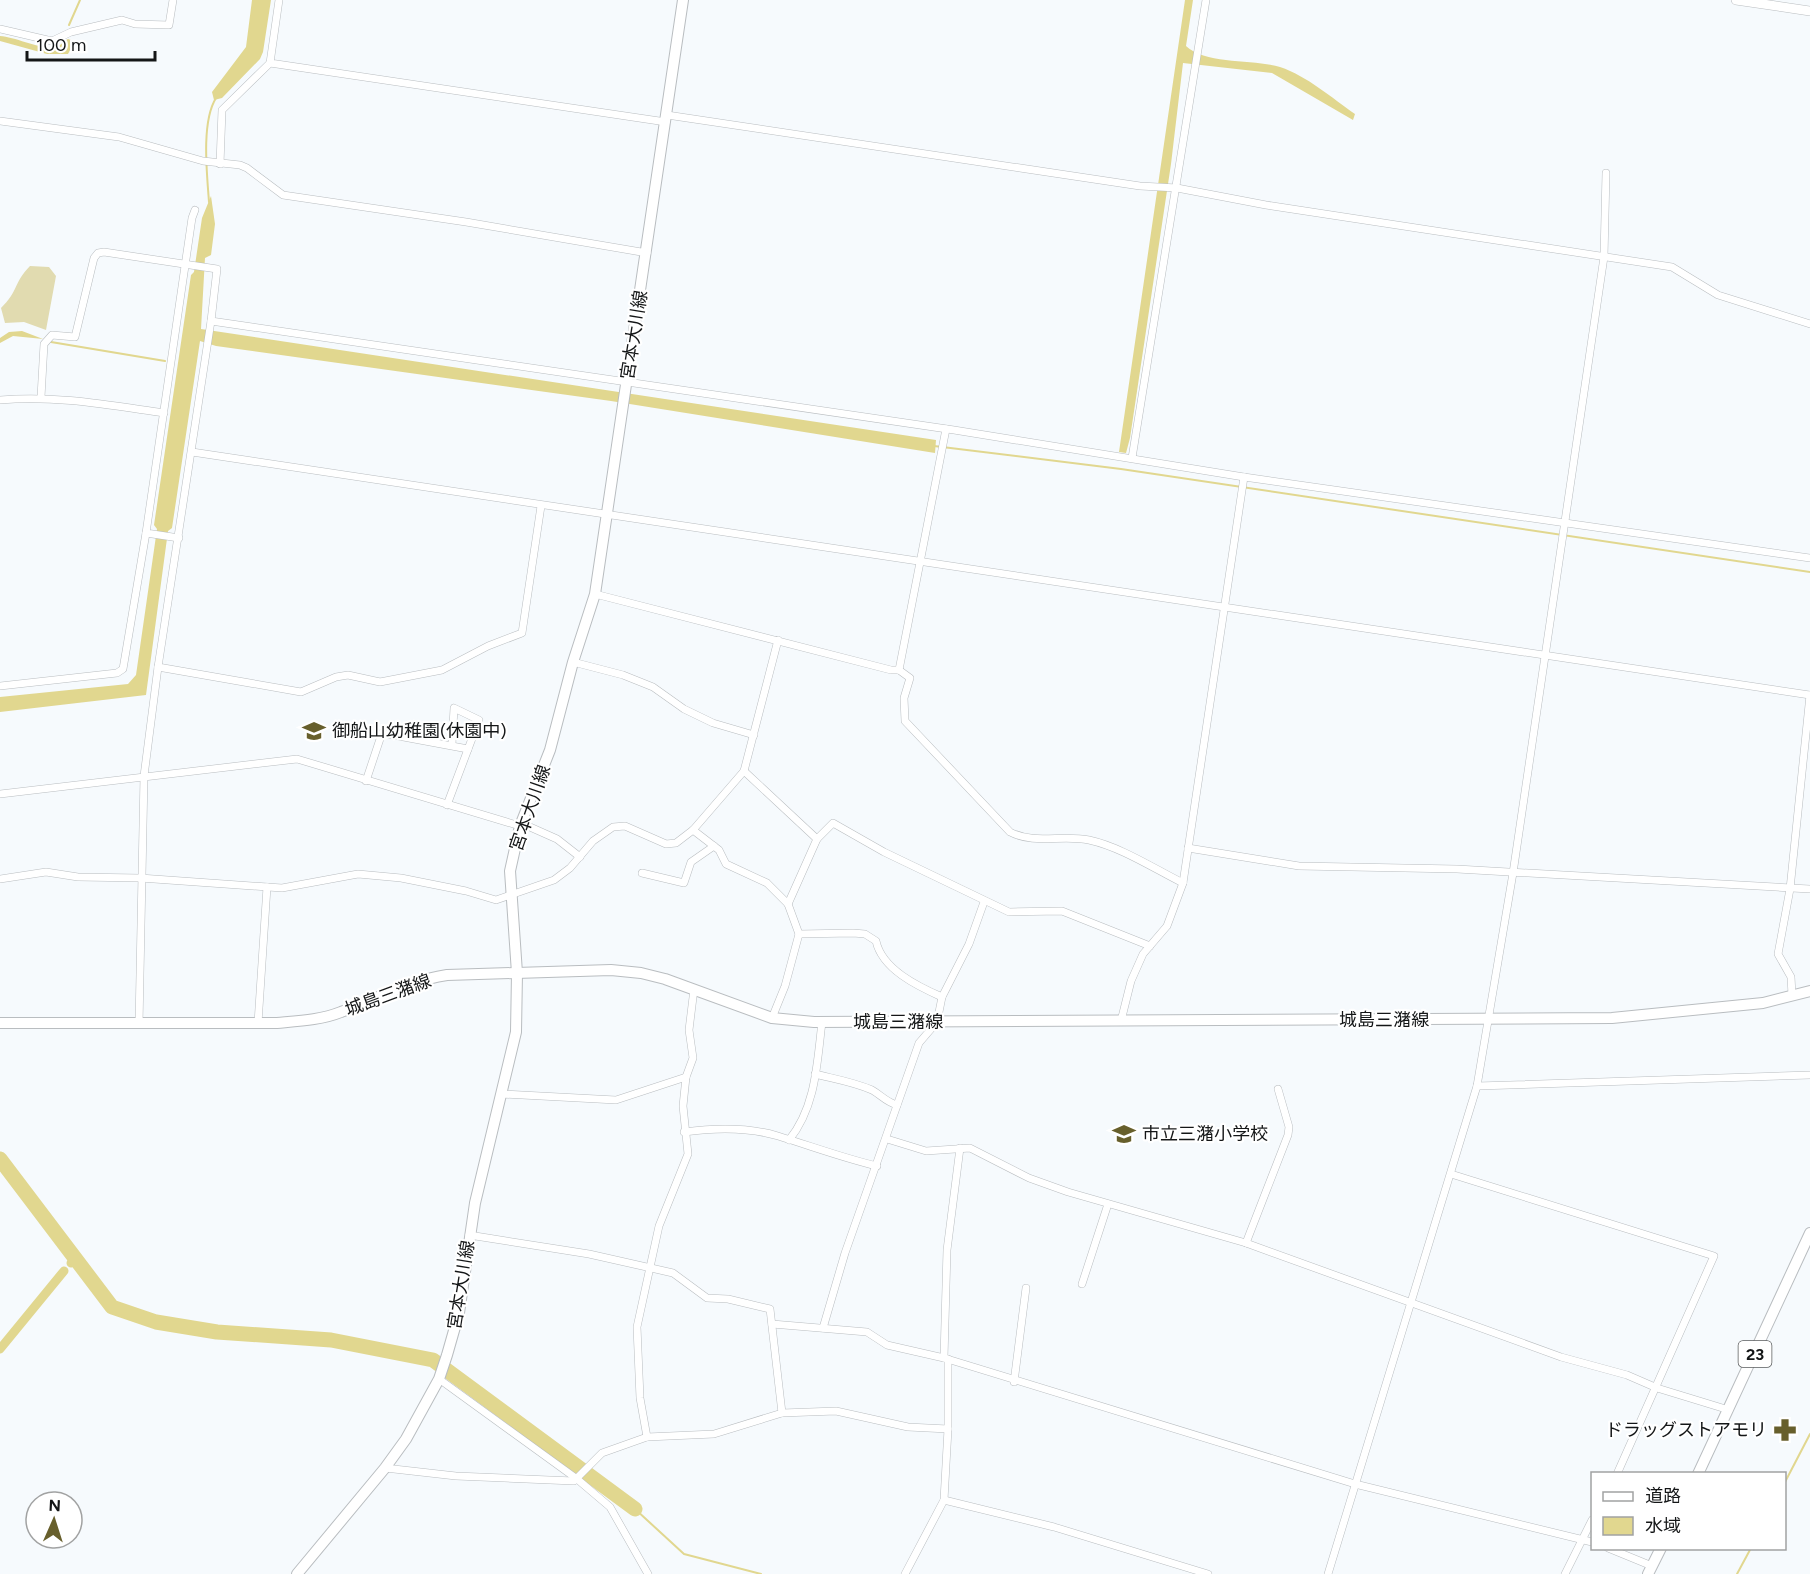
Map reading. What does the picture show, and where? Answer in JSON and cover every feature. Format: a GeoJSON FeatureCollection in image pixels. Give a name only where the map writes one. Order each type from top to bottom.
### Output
{"type":"FeatureCollection","features":[{"type":"Feature","properties":{"kind":"main road","name":"宮本大川線"},"geometry":{"type":"LineString","coordinates":[[297,1574],[385,1468],[406,1439],[440,1376],[459,1313],[469,1235],[516,1032],[517,973],[510,871],[520,824],[550,750],[573,662],[595,594],[683,0]]}},
{"type":"Feature","properties":{"kind":"main road","name":"城島三潴線"},"geometry":{"type":"LineString","coordinates":[[0,1023],[258,1023],[313,1020],[340,1013],[423,979],[611,970],[641,973],[772,1018],[822,1022],[1612,1018],[1730,1007],[1810,991]]}},
{"type":"Feature","properties":{"kind":"main road","name":"23"},"geometry":{"type":"LineString","coordinates":[[1698,1472],[1810,1233]]}},
{"type":"Feature","properties":{"kind":"main road"},"geometry":{"type":"LineString","coordinates":[[1651,1570],[1660,1550]]}},
{"type":"Feature","properties":{"kind":"street"},"geometry":{"type":"LineString","coordinates":[[0,29],[52,40],[72,32],[122,20],[135,24],[169,25],[173,0]]}},
{"type":"Feature","properties":{"kind":"street"},"geometry":{"type":"LineString","coordinates":[[216,163],[222,110],[270,63],[279,0]]}},
{"type":"Feature","properties":{"kind":"street"},"geometry":{"type":"LineString","coordinates":[[1129,458],[1206,0]]}},
{"type":"Feature","properties":{"kind":"street"},"geometry":{"type":"LineString","coordinates":[[1736,0],[1810,11]]}},
{"type":"Feature","properties":{"kind":"street"},"geometry":{"type":"LineString","coordinates":[[270,63],[1140,186],[1174,188],[1266,205],[1672,267],[1718,295],[1810,324]]}},
{"type":"Feature","properties":{"kind":"street"},"geometry":{"type":"LineString","coordinates":[[0,121],[119,137],[203,161],[248,168],[283,195],[466,222],[647,253]]}},
{"type":"Feature","properties":{"kind":"street"},"geometry":{"type":"LineString","coordinates":[[1328,1574],[1477,1086],[1490,1020],[1513,873],[1604,257],[1606,173]]}},
{"type":"Feature","properties":{"kind":"street"},"geometry":{"type":"LineString","coordinates":[[0,686],[117,673],[123,669],[150,533],[164,413],[195,210]]}},
{"type":"Feature","properties":{"kind":"street"},"geometry":{"type":"LineString","coordinates":[[41,397],[44,344],[52,335],[75,337],[94,258],[98,253],[217,269],[211,325],[158,667],[144,776],[139,1024]]}},
{"type":"Feature","properties":{"kind":"street"},"geometry":{"type":"LineString","coordinates":[[211,325],[946,429],[1244,477],[1810,558]]}},
{"type":"Feature","properties":{"kind":"street"},"geometry":{"type":"LineString","coordinates":[[0,400],[41,397],[164,413]]}},
{"type":"Feature","properties":{"kind":"street"},"geometry":{"type":"LineString","coordinates":[[899,670],[946,429]]}},
{"type":"Feature","properties":{"kind":"street"},"geometry":{"type":"LineString","coordinates":[[192,452],[1810,695],[1790,889],[1778,954],[1791,977],[1792,995]]}},
{"type":"Feature","properties":{"kind":"street"},"geometry":{"type":"LineString","coordinates":[[1121,1021],[1131,981],[1143,954],[1167,926],[1183,883],[1244,477]]}},
{"type":"Feature","properties":{"kind":"street"},"geometry":{"type":"LineString","coordinates":[[158,667],[301,692],[336,677],[348,675],[380,682],[442,670],[488,646],[522,633],[541,506]]}},
{"type":"Feature","properties":{"kind":"street"},"geometry":{"type":"LineString","coordinates":[[150,533],[178,538]]}},
{"type":"Feature","properties":{"kind":"street"},"geometry":{"type":"LineString","coordinates":[[595,594],[891,670],[899,670],[910,678],[904,698],[905,721],[1010,832],[1023,839],[1086,839],[1102,844],[1183,883]]}},
{"type":"Feature","properties":{"kind":"street"},"geometry":{"type":"LineString","coordinates":[[0,879],[46,872],[78,877],[141,878],[267,887],[308,885],[358,874],[401,878],[466,891],[496,900],[554,880],[580,857],[593,841],[613,827],[625,826],[666,844],[676,843],[693,830],[744,771],[778,640]]}},
{"type":"Feature","properties":{"kind":"street"},"geometry":{"type":"LineString","coordinates":[[573,662],[623,675],[653,687],[684,709],[713,723],[754,735]]}},
{"type":"Feature","properties":{"kind":"street"},"geometry":{"type":"LineString","coordinates":[[447,805],[479,720],[454,708],[452,744]]}},
{"type":"Feature","properties":{"kind":"street"},"geometry":{"type":"LineString","coordinates":[[366,781],[382,733],[452,744],[468,749]]}},
{"type":"Feature","properties":{"kind":"street"},"geometry":{"type":"LineString","coordinates":[[0,794],[297,759],[447,805],[520,824],[557,839],[580,857]]}},
{"type":"Feature","properties":{"kind":"street"},"geometry":{"type":"LineString","coordinates":[[744,771],[817,839]]}},
{"type":"Feature","properties":{"kind":"street"},"geometry":{"type":"LineString","coordinates":[[1800,791],[1810,792]]}},
{"type":"Feature","properties":{"kind":"street"},"geometry":{"type":"LineString","coordinates":[[788,904],[817,839],[833,823],[884,852],[984,902],[1009,912],[1062,911],[1150,946]]}},
{"type":"Feature","properties":{"kind":"street"},"geometry":{"type":"LineString","coordinates":[[693,830],[714,846],[726,864],[761,878],[788,904],[799,934],[785,986],[772,1018]]}},
{"type":"Feature","properties":{"kind":"street"},"geometry":{"type":"LineString","coordinates":[[642,873],[684,883],[691,862],[714,846]]}},
{"type":"Feature","properties":{"kind":"street"},"geometry":{"type":"LineString","coordinates":[[1188,848],[1299,866],[1457,869],[1810,889]]}},
{"type":"Feature","properties":{"kind":"street"},"geometry":{"type":"LineString","coordinates":[[258,1023],[267,887]]}},
{"type":"Feature","properties":{"kind":"street"},"geometry":{"type":"LineString","coordinates":[[823,1328],[828,1303],[919,1043],[937,1022],[942,997],[969,944],[984,902]]}},
{"type":"Feature","properties":{"kind":"street"},"geometry":{"type":"LineString","coordinates":[[799,934],[865,934],[876,940],[879,954],[914,985],[942,997]]}},
{"type":"Feature","properties":{"kind":"street"},"geometry":{"type":"LineString","coordinates":[[648,1437],[640,1398],[637,1327],[659,1226],[688,1154],[684,1132],[686,1077],[693,1058],[689,1030],[693,990]]}},
{"type":"Feature","properties":{"kind":"street"},"geometry":{"type":"LineString","coordinates":[[789,1140],[801,1126],[806,1113],[815,1074],[822,1022]]}},
{"type":"Feature","properties":{"kind":"street"},"geometry":{"type":"LineString","coordinates":[[815,1074],[856,1083],[877,1093],[885,1101],[897,1105]]}},
{"type":"Feature","properties":{"kind":"street"},"geometry":{"type":"LineString","coordinates":[[1477,1086],[1810,1075]]}},
{"type":"Feature","properties":{"kind":"street"},"geometry":{"type":"LineString","coordinates":[[501,1094],[616,1100],[686,1077]]}},
{"type":"Feature","properties":{"kind":"street"},"geometry":{"type":"LineString","coordinates":[[1246,1244],[1288,1135],[1278,1089]]}},
{"type":"Feature","properties":{"kind":"street"},"geometry":{"type":"LineString","coordinates":[[684,1132],[739,1130],[776,1135],[842,1158],[877,1166]]}},
{"type":"Feature","properties":{"kind":"street"},"geometry":{"type":"LineString","coordinates":[[887,1138],[926,1151],[970,1148],[1029,1178],[1108,1204],[1246,1244],[1561,1357],[1627,1375],[1657,1388],[1729,1410]]}},
{"type":"Feature","properties":{"kind":"street"},"geometry":{"type":"LineString","coordinates":[[905,1574],[944,1500],[948,1429],[947,1250],[960,1148]]}},
{"type":"Feature","properties":{"kind":"street"},"geometry":{"type":"LineString","coordinates":[[1451,1174],[1714,1256],[1657,1388],[1617,1472]]}},
{"type":"Feature","properties":{"kind":"street"},"geometry":{"type":"LineString","coordinates":[[1082,1284],[1108,1204]]}},
{"type":"Feature","properties":{"kind":"street"},"geometry":{"type":"LineString","coordinates":[[469,1235],[589,1254],[673,1273],[707,1298],[728,1299],[770,1309],[782,1413]]}},
{"type":"Feature","properties":{"kind":"street"},"geometry":{"type":"LineString","coordinates":[[1014,1382],[1026,1288]]}},
{"type":"Feature","properties":{"kind":"street"},"geometry":{"type":"LineString","coordinates":[[772,1324],[867,1332],[887,1345],[946,1359],[1014,1382],[1355,1484],[1591,1541]]}},
{"type":"Feature","properties":{"kind":"street"},"geometry":{"type":"LineString","coordinates":[[440,1376],[577,1479],[617,1514],[621,1528],[648,1574]]}},
{"type":"Feature","properties":{"kind":"street"},"geometry":{"type":"LineString","coordinates":[[385,1468],[456,1476],[574,1481],[602,1453],[648,1437],[714,1434],[782,1413],[836,1411],[908,1427],[948,1429]]}},
{"type":"Feature","properties":{"kind":"street"},"geometry":{"type":"LineString","coordinates":[[944,1500],[1054,1527],[1208,1574]]}},
{"type":"Feature","properties":{"kind":"street"},"geometry":{"type":"LineString","coordinates":[[1565,1574],[1591,1524]]}},
{"type":"Feature","properties":{"kind":"street"},"geometry":{"type":"LineString","coordinates":[[1612,1550],[1651,1570]]}},
{"type":"Feature","properties":{"kind":"shaded area"},"geometry":{"type":"Polygon","coordinates":[[[30,266],[49,267],[56,276],[46,330],[24,322],[5,323],[1,308],[30,266]]]}},
{"type":"Feature","properties":{"kind":"water"},"geometry":{"type":"Polygon","coordinates":[[[252,0],[271,0],[263,52],[260,59],[222,98],[214,100],[212,92],[246,47],[252,0]]]}},
{"type":"Feature","properties":{"kind":"water"},"geometry":{"type":"Polygon","coordinates":[[[1185,0],[1193,0],[1186,46],[1195,52],[1218,59],[1270,65],[1290,71],[1310,82],[1355,114],[1353,120],[1272,73],[1183,63],[1171,164],[1126,453],[1119,452],[1185,0]]]}},
{"type":"Feature","properties":{"kind":"water"},"geometry":{"type":"Polygon","coordinates":[[[0,36],[51,48],[68,39],[71,40],[71,48],[68,54],[47,54],[0,41],[0,36]]]}},
{"type":"Feature","properties":{"kind":"water"},"geometry":{"type":"Polygon","coordinates":[[[211,196],[215,224],[211,255],[205,258],[201,329],[936,440],[935,453],[611,401],[216,346],[200,341],[172,528],[168,531],[146,695],[0,712],[0,697],[128,684],[136,675],[157,529],[154,525],[191,275],[194,272],[202,218],[211,196]]]}},
{"type":"Feature","properties":{"kind":"water"},"geometry":{"type":"Polygon","coordinates":[[[22,331],[43,339],[13,336],[0,343],[0,338],[9,332],[22,331]]]}},
{"type":"Feature","properties":{"kind":"waterway"},"geometry":{"type":"LineString","coordinates":[[69,25],[80,0]]}},
{"type":"Feature","properties":{"kind":"waterway"},"geometry":{"type":"LineString","coordinates":[[209,202],[206,163],[207,134],[208,120],[216,98]]}},
{"type":"Feature","properties":{"kind":"waterway"},"geometry":{"type":"LineString","coordinates":[[51,342],[165,361]]}},
{"type":"Feature","properties":{"kind":"waterway"},"geometry":{"type":"LineString","coordinates":[[934,446],[1121,469],[1810,572]]}},
{"type":"Feature","properties":{"kind":"waterway"},"geometry":{"type":"LineString","coordinates":[[0,1159],[112,1307],[156,1322],[217,1332],[331,1340],[433,1360],[635,1509]]}},
{"type":"Feature","properties":{"kind":"waterway"},"geometry":{"type":"LineString","coordinates":[[71,1263],[75,1258]]}},
{"type":"Feature","properties":{"kind":"waterway"},"geometry":{"type":"LineString","coordinates":[[0,1349],[64,1271]]}},
{"type":"Feature","properties":{"kind":"waterway"},"geometry":{"type":"LineString","coordinates":[[1786,1480],[1810,1434]]}},
{"type":"Feature","properties":{"kind":"waterway"},"geometry":{"type":"LineString","coordinates":[[635,1509],[684,1554],[761,1574]]}},
{"type":"Feature","properties":{"kind":"waterway"},"geometry":{"type":"LineString","coordinates":[[1737,1574],[1750,1550]]}},
{"type":"Feature","properties":{"kind":"place","name":"御船山幼稚園(休園中)"},"geometry":{"type":"Point","coordinates":[314,731]}},
{"type":"Feature","properties":{"kind":"place","name":"市立三潴小学校"},"geometry":{"type":"Point","coordinates":[1124,1134]}},
{"type":"Feature","properties":{"kind":"place","name":"ドラッグストアモリ"},"geometry":{"type":"Point","coordinates":[1785,1430]}}]}
